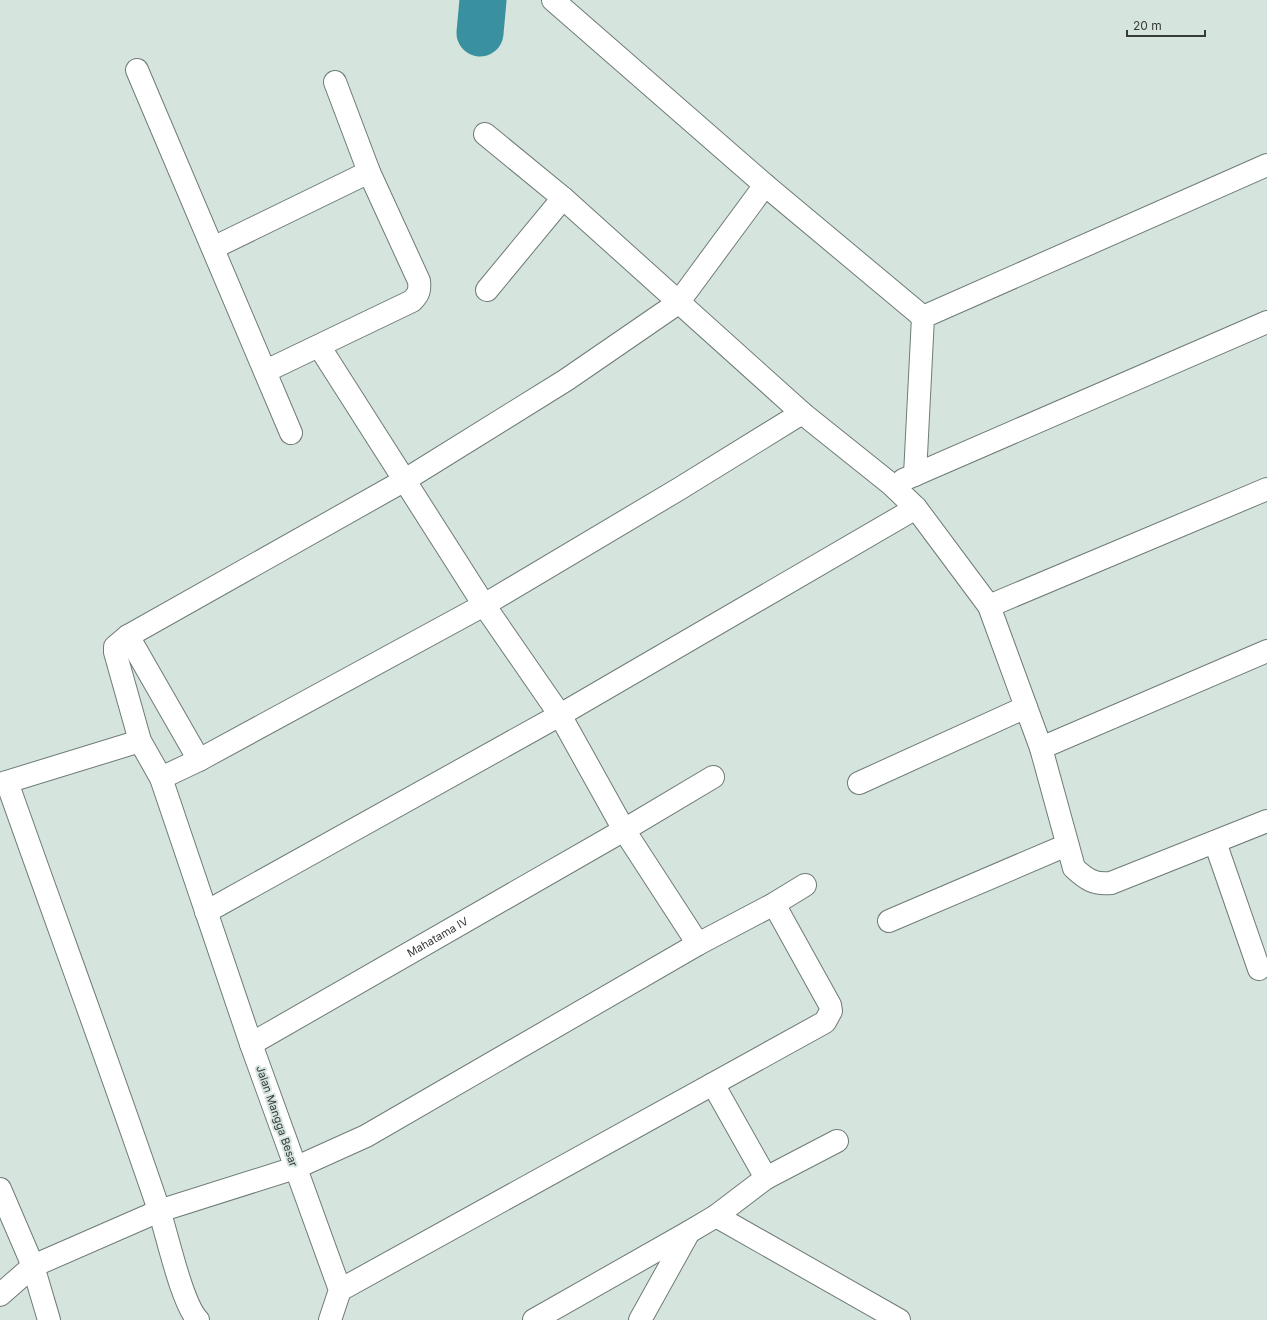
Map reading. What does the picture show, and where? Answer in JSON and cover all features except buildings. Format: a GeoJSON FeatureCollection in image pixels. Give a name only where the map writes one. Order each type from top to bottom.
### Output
{"type":"FeatureCollection","features":[{"type":"Feature","properties":{"kind":"street"},"geometry":{"type":"LineString","coordinates":[[553,0],[765,185],[923,317]]}},
{"type":"Feature","properties":{"kind":"street"},"geometry":{"type":"LineString","coordinates":[[137,70],[291,433]]}},
{"type":"Feature","properties":{"kind":"street"},"geometry":{"type":"LineString","coordinates":[[266,371],[412,301],[418,295],[420,290],[419,281],[369,172],[335,82]]}},
{"type":"Feature","properties":{"kind":"street"},"geometry":{"type":"LineString","coordinates":[[485,134],[562,198],[802,413],[892,485],[916,508],[989,606],[1041,748],[1074,868],[1089,881],[1100,884],[1111,883],[1267,821]]}},
{"type":"Feature","properties":{"kind":"street"},"geometry":{"type":"LineString","coordinates":[[923,317],[1267,165]]}},
{"type":"Feature","properties":{"kind":"street"},"geometry":{"type":"LineString","coordinates":[[212,248],[369,172]]}},
{"type":"Feature","properties":{"kind":"street","name":"Jalan Mangga Besar"},"geometry":{"type":"LineString","coordinates":[[340,1290],[251,1044],[161,778],[140,741],[115,652],[115,647],[119,642],[128,636],[405,480],[566,380],[678,303],[765,185]]}},
{"type":"Feature","properties":{"kind":"street"},"geometry":{"type":"LineString","coordinates":[[487,290],[562,198]]}},
{"type":"Feature","properties":{"kind":"street"},"geometry":{"type":"LineString","coordinates":[[915,475],[923,317]]}},
{"type":"Feature","properties":{"kind":"street"},"geometry":{"type":"LineString","coordinates":[[892,485],[1267,322]]}},
{"type":"Feature","properties":{"kind":"street"},"geometry":{"type":"LineString","coordinates":[[319,346],[484,605],[560,715],[624,830],[698,944]]}},
{"type":"Feature","properties":{"kind":"street"},"geometry":{"type":"LineString","coordinates":[[161,778],[199,760],[484,605],[680,489],[802,413]]}},
{"type":"Feature","properties":{"kind":"street"},"geometry":{"type":"LineString","coordinates":[[989,606],[1267,489]]}},
{"type":"Feature","properties":{"kind":"street"},"geometry":{"type":"LineString","coordinates":[[206,912],[560,715],[916,508]]}},
{"type":"Feature","properties":{"kind":"street"},"geometry":{"type":"LineString","coordinates":[[128,636],[199,760]]}},
{"type":"Feature","properties":{"kind":"street"},"geometry":{"type":"LineString","coordinates":[[1041,748],[1267,651]]}},
{"type":"Feature","properties":{"kind":"street"},"geometry":{"type":"LineString","coordinates":[[859,783],[1026,707]]}},
{"type":"Feature","properties":{"kind":"street"},"geometry":{"type":"LineString","coordinates":[[140,741],[3,783],[159,1211],[187,1301],[194,1316],[198,1320]]}},
{"type":"Feature","properties":{"kind":"street","name":"Mahatama IV"},"geometry":{"type":"LineString","coordinates":[[251,1044],[624,830],[713,777]]}},
{"type":"Feature","properties":{"kind":"street"},"geometry":{"type":"LineString","coordinates":[[1215,842],[1259,969]]}},
{"type":"Feature","properties":{"kind":"street"},"geometry":{"type":"LineString","coordinates":[[889,921],[1067,845]]}},
{"type":"Feature","properties":{"kind":"street"},"geometry":{"type":"LineString","coordinates":[[0,1295],[33,1266],[159,1211],[295,1168],[366,1136],[698,944],[774,904],[806,885]]}},
{"type":"Feature","properties":{"kind":"street"},"geometry":{"type":"LineString","coordinates":[[330,1320],[340,1290],[825,1022],[829,1018],[831,1011],[830,1005],[774,904]]}},
{"type":"Feature","properties":{"kind":"street"},"geometry":{"type":"LineString","coordinates":[[713,1084],[766,1178]]}},
{"type":"Feature","properties":{"kind":"street"},"geometry":{"type":"LineString","coordinates":[[534,1320],[716,1216],[766,1178],[837,1141]]}},
{"type":"Feature","properties":{"kind":"street"},"geometry":{"type":"LineString","coordinates":[[0,1189],[33,1266],[49,1320]]}},
{"type":"Feature","properties":{"kind":"street"},"geometry":{"type":"LineString","coordinates":[[716,1216],[899,1320]]}},
{"type":"Feature","properties":{"kind":"street"},"geometry":{"type":"LineString","coordinates":[[640,1320],[689,1232]]}},
{"type":"Feature","properties":{"kind":"waterway"},"geometry":{"type":"LineString","coordinates":[[480,33],[483,0]]}}]}
